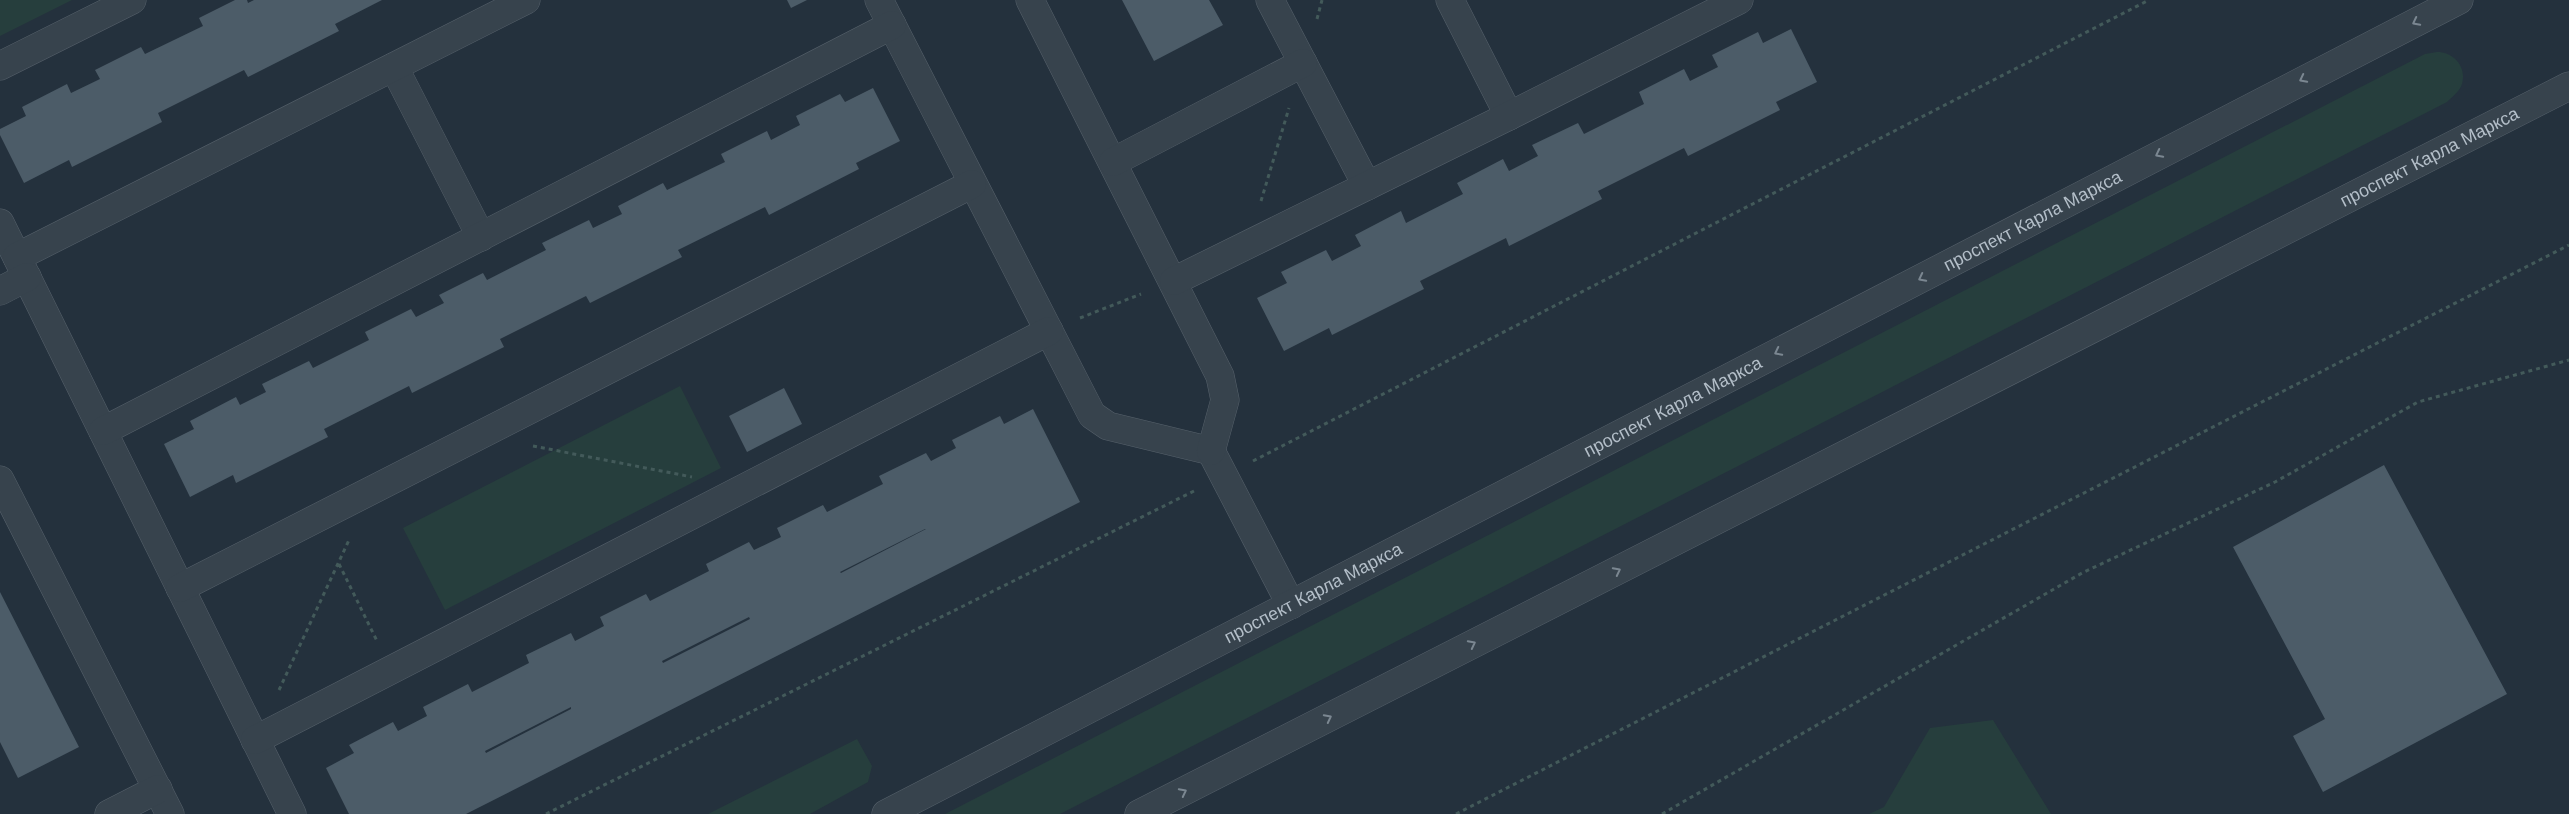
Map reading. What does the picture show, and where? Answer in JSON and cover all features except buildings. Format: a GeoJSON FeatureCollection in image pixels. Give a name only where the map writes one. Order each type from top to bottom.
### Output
{"type":"FeatureCollection","features":[{"type":"Feature","properties":{"kind":"street"},"geometry":{"type":"LineString","coordinates":[[0,66],[132,0]]}},
{"type":"Feature","properties":{"kind":"street"},"geometry":{"type":"LineString","coordinates":[[0,291],[22,267],[394,67],[526,0]]}},
{"type":"Feature","properties":{"kind":"street"},"geometry":{"type":"LineString","coordinates":[[879,0],[1092,415],[1108,426],[1211,450]]}},
{"type":"Feature","properties":{"kind":"street"},"geometry":{"type":"LineString","coordinates":[[1030,0],[1174,281],[1220,376],[1225,400],[1211,450],[1291,605]]}},
{"type":"Feature","properties":{"kind":"street"},"geometry":{"type":"LineString","coordinates":[[1270,0],[1367,186]]}},
{"type":"Feature","properties":{"kind":"street"},"geometry":{"type":"LineString","coordinates":[[1450,0],[1509,116]]}},
{"type":"Feature","properties":{"kind":"street"},"geometry":{"type":"LineString","coordinates":[[1174,281],[1739,0]]}},
{"type":"Feature","properties":{"kind":"street","name":"проспект Карла Маркса"},"geometry":{"type":"LineString","coordinates":[[886,814],[2460,0]]}},
{"type":"Feature","properties":{"kind":"street"},"geometry":{"type":"LineString","coordinates":[[103,431],[892,25]]}},
{"type":"Feature","properties":{"kind":"street"},"geometry":{"type":"LineString","coordinates":[[1113,162],[1303,63]]}},
{"type":"Feature","properties":{"kind":"street"},"geometry":{"type":"LineString","coordinates":[[394,67],[481,237]]}},
{"type":"Feature","properties":{"kind":"street","name":"проспект Карла Маркса"},"geometry":{"type":"LineString","coordinates":[[1139,814],[2569,86]]}},
{"type":"Feature","properties":{"kind":"street"},"geometry":{"type":"LineString","coordinates":[[180,588],[972,184]]}},
{"type":"Feature","properties":{"kind":"street"},"geometry":{"type":"LineString","coordinates":[[0,223],[292,814]]}},
{"type":"Feature","properties":{"kind":"street"},"geometry":{"type":"LineString","coordinates":[[255,740],[1049,331]]}},
{"type":"Feature","properties":{"kind":"street"},"geometry":{"type":"LineString","coordinates":[[0,480],[170,814]]}},
{"type":"Feature","properties":{"kind":"street"},"geometry":{"type":"LineString","coordinates":[[109,814],[158,789]]}},
{"type":"Feature","properties":{"kind":"path"},"geometry":{"type":"LineString","coordinates":[[1248,244],[1322,0]]}},
{"type":"Feature","properties":{"kind":"path"},"geometry":{"type":"LineString","coordinates":[[546,814],[1225,475],[2149,0]]}},
{"type":"Feature","properties":{"kind":"path"},"geometry":{"type":"LineString","coordinates":[[1456,814],[2569,245]]}},
{"type":"Feature","properties":{"kind":"path"},"geometry":{"type":"LineString","coordinates":[[1049,331],[1174,281]]}},
{"type":"Feature","properties":{"kind":"path"},"geometry":{"type":"LineString","coordinates":[[1662,814],[2082,573],[2276,482],[2418,402],[2569,360]]}},
{"type":"Feature","properties":{"kind":"path"},"geometry":{"type":"LineString","coordinates":[[480,435],[746,487]]}},
{"type":"Feature","properties":{"kind":"path"},"geometry":{"type":"LineString","coordinates":[[255,740],[350,539]]}},
{"type":"Feature","properties":{"kind":"path"},"geometry":{"type":"LineString","coordinates":[[338,563],[391,670]]}},
{"type":"Feature","properties":{"kind":"green space"},"geometry":{"type":"Polygon","coordinates":[[[0,0],[72,0],[0,36],[0,0]]]}},
{"type":"Feature","properties":{"kind":"green space"},"geometry":{"type":"Polygon","coordinates":[[[2437,52],[2453,57],[2461,66],[2462,71],[2461,87],[2447,102],[1060,814],[945,814],[2425,54],[2437,52]]]}},
{"type":"Feature","properties":{"kind":"green space"},"geometry":{"type":"Polygon","coordinates":[[[680,386],[721,468],[445,610],[403,528],[680,386]]]}},
{"type":"Feature","properties":{"kind":"green space"},"geometry":{"type":"Polygon","coordinates":[[[1993,720],[2051,814],[1869,814],[1884,807],[1930,728],[1993,720]]]}},
{"type":"Feature","properties":{"kind":"green space"},"geometry":{"type":"Polygon","coordinates":[[[857,739],[872,766],[868,782],[810,814],[708,814],[857,739]]]}}]}
